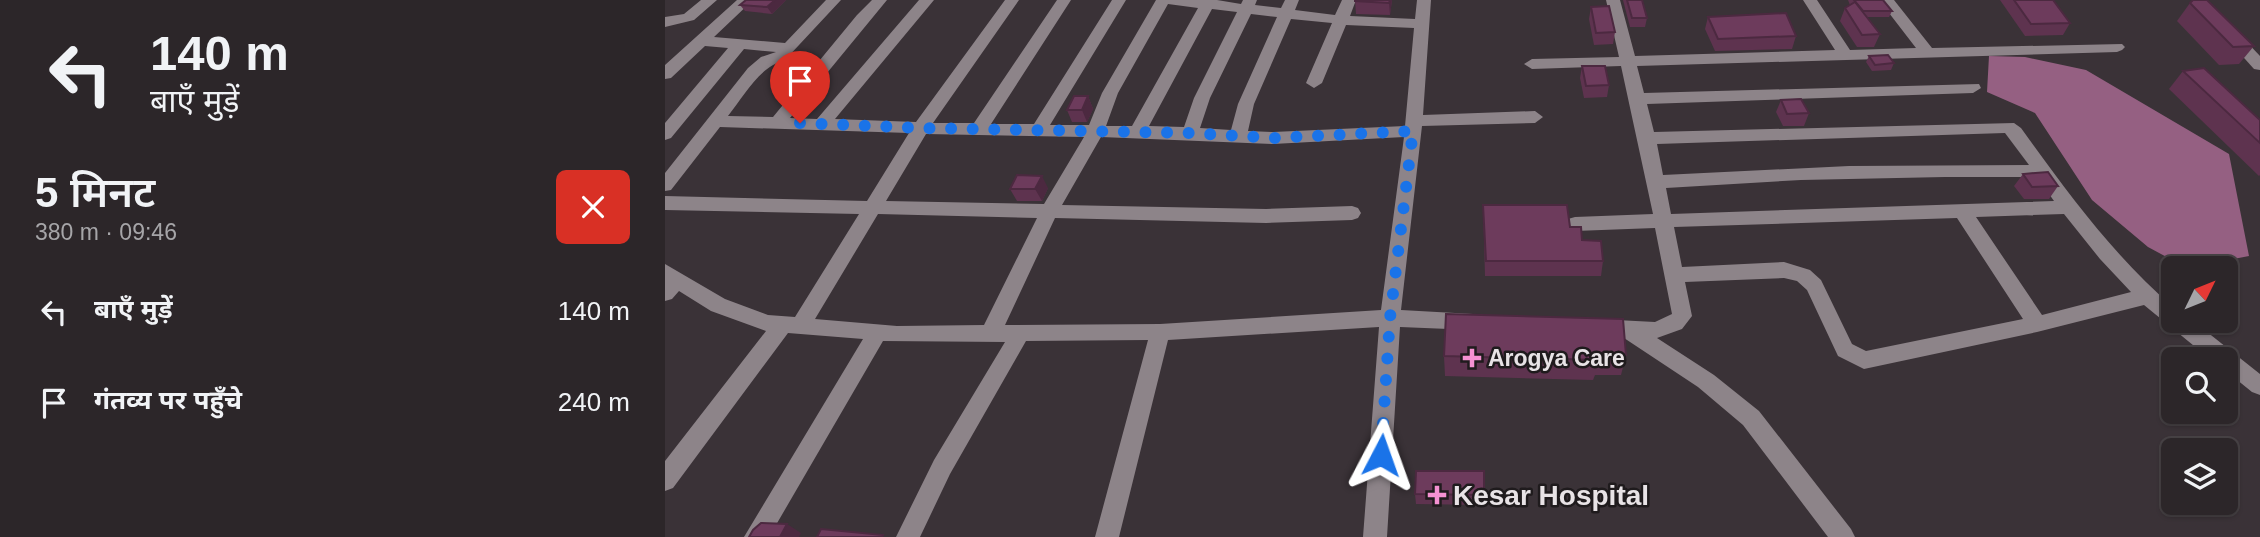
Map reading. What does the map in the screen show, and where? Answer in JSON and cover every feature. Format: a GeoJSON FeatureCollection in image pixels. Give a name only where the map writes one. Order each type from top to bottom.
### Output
{"type":"FeatureCollection","features":[{"type":"Feature","properties":{"kind":"street"},"geometry":{"type":"LineString","coordinates":[[665,22],[689,16],[709,0]]}},
{"type":"Feature","properties":{"kind":"street"},"geometry":{"type":"LineString","coordinates":[[665,74],[746,0]]}},
{"type":"Feature","properties":{"kind":"street"},"geometry":{"type":"LineString","coordinates":[[665,185],[760,65],[780,57],[834,0]]}},
{"type":"Feature","properties":{"kind":"street"},"geometry":{"type":"LineString","coordinates":[[777,123],[862,18],[880,0]]}},
{"type":"Feature","properties":{"kind":"street"},"geometry":{"type":"LineString","coordinates":[[822,124],[927,0]]}},
{"type":"Feature","properties":{"kind":"street"},"geometry":{"type":"LineString","coordinates":[[665,481],[691,443],[791,325],[873,206],[920,128],[1012,0]]}},
{"type":"Feature","properties":{"kind":"street"},"geometry":{"type":"LineString","coordinates":[[979,129],[1064,0]]}},
{"type":"Feature","properties":{"kind":"street"},"geometry":{"type":"LineString","coordinates":[[1038,131],[1119,0]]}},
{"type":"Feature","properties":{"kind":"street"},"geometry":{"type":"LineString","coordinates":[[990,334],[1049,211],[1095,132],[1110,93],[1163,0]]}},
{"type":"Feature","properties":{"kind":"street"},"geometry":{"type":"LineString","coordinates":[[1170,0],[1289,7],[1342,20],[1422,24]]}},
{"type":"Feature","properties":{"kind":"street"},"geometry":{"type":"LineString","coordinates":[[1314,83],[1349,0]]}},
{"type":"Feature","properties":{"kind":"street"},"geometry":{"type":"LineString","coordinates":[[1375,537],[1390,318],[1425,0]]}},
{"type":"Feature","properties":{"kind":"street"},"geometry":{"type":"LineString","coordinates":[[1583,326],[1665,329],[1675,325],[1682,316],[1647,138],[1613,0]]}},
{"type":"Feature","properties":{"kind":"street"},"geometry":{"type":"LineString","coordinates":[[1810,0],[1846,56]]}},
{"type":"Feature","properties":{"kind":"street"},"geometry":{"type":"LineString","coordinates":[[1886,0],[1928,53]]}},
{"type":"Feature","properties":{"kind":"street"},"geometry":{"type":"LineString","coordinates":[[2199,0],[2260,65]]}},
{"type":"Feature","properties":{"kind":"street"},"geometry":{"type":"LineString","coordinates":[[1137,133],[1209,2]]}},
{"type":"Feature","properties":{"kind":"street"},"geometry":{"type":"LineString","coordinates":[[1190,133],[1202,98],[1248,4]]}},
{"type":"Feature","properties":{"kind":"street"},"geometry":{"type":"LineString","coordinates":[[1238,136],[1246,104],[1289,7]]}},
{"type":"Feature","properties":{"kind":"street"},"geometry":{"type":"LineString","coordinates":[[700,41],[789,48]]}},
{"type":"Feature","properties":{"kind":"street"},"geometry":{"type":"LineString","coordinates":[[2240,44],[2260,43]]}},
{"type":"Feature","properties":{"kind":"street"},"geometry":{"type":"LineString","coordinates":[[665,134],[739,45]]}},
{"type":"Feature","properties":{"kind":"street"},"geometry":{"type":"LineString","coordinates":[[1532,64],[2117,47]]}},
{"type":"Feature","properties":{"kind":"street"},"geometry":{"type":"LineString","coordinates":[[1638,99],[1973,88]]}},
{"type":"Feature","properties":{"kind":"street"},"geometry":{"type":"LineString","coordinates":[[716,121],[1190,133],[1273,138],[1535,117]]}},
{"type":"Feature","properties":{"kind":"street"},"geometry":{"type":"LineString","coordinates":[[1647,138],[2008,127],[2015,132],[2068,208],[2112,262],[2161,308]]}},
{"type":"Feature","properties":{"kind":"street"},"geometry":{"type":"LineString","coordinates":[[1656,182],[1782,173],[1880,170],[2042,172]]}},
{"type":"Feature","properties":{"kind":"street"},"geometry":{"type":"LineString","coordinates":[[665,203],[1266,216],[1352,213]]}},
{"type":"Feature","properties":{"kind":"street"},"geometry":{"type":"LineString","coordinates":[[1575,224],[2068,208]]}},
{"type":"Feature","properties":{"kind":"street"},"geometry":{"type":"LineString","coordinates":[[1962,211],[2037,324]]}},
{"type":"Feature","properties":{"kind":"street"},"geometry":{"type":"LineString","coordinates":[[1673,275],[1784,270],[1803,275],[1814,285],[1845,350],[1864,360],[2037,324],[2147,296]]}},
{"type":"Feature","properties":{"kind":"street"},"geometry":{"type":"LineString","coordinates":[[669,282],[717,305],[768,323],[878,332],[1160,332],[1390,318],[1486,322]]}},
{"type":"Feature","properties":{"kind":"street"},"geometry":{"type":"LineString","coordinates":[[1624,328],[1706,381],[1751,418],[1843,537]]}},
{"type":"Feature","properties":{"kind":"street"},"geometry":{"type":"LineString","coordinates":[[756,537],[878,332]]}},
{"type":"Feature","properties":{"kind":"street"},"geometry":{"type":"LineString","coordinates":[[1107,537],[1160,332]]}},
{"type":"Feature","properties":{"kind":"street"},"geometry":{"type":"LineString","coordinates":[[2193,333],[2211,347]]}},
{"type":"Feature","properties":{"kind":"street"},"geometry":{"type":"LineString","coordinates":[[908,537],[942,467],[1020,334]]}},
{"type":"Feature","properties":{"kind":"street"},"geometry":{"type":"LineString","coordinates":[[2238,369],[2260,386]]}},
{"type":"Feature","properties":{"kind":"shaded area"},"geometry":{"type":"Polygon","coordinates":[[[1989,56],[2025,57],[2086,70],[2229,154],[2249,256],[2238,258],[2238,256],[2165,256],[2148,247],[2092,200],[2035,113],[1987,92],[1989,56]]]}},
{"type":"Feature","properties":{"kind":"building"},"geometry":{"type":"Polygon","coordinates":[[[746,0],[775,0],[767,7],[740,5],[746,0]]]}},
{"type":"Feature","properties":{"kind":"building"},"geometry":{"type":"Polygon","coordinates":[[[1355,0],[1390,0],[1389,3],[1355,0]]]}},
{"type":"Feature","properties":{"kind":"building"},"geometry":{"type":"Polygon","coordinates":[[[1627,0],[1642,0],[1647,18],[1632,18],[1627,0]]]}},
{"type":"Feature","properties":{"kind":"building"},"geometry":{"type":"Polygon","coordinates":[[[1854,0],[1883,0],[1892,11],[1863,11],[1854,0]]]}},
{"type":"Feature","properties":{"kind":"building"},"geometry":{"type":"Polygon","coordinates":[[[2014,0],[2053,0],[2070,23],[2031,24],[2014,0]]]}},
{"type":"Feature","properties":{"kind":"building"},"geometry":{"type":"Polygon","coordinates":[[[2193,0],[2207,0],[2254,46],[2233,47],[2190,3],[2193,0]]]}},
{"type":"Feature","properties":{"kind":"building"},"geometry":{"type":"Polygon","coordinates":[[[1855,2],[1880,34],[1862,35],[1845,8],[1855,2]]]}},
{"type":"Feature","properties":{"kind":"building"},"geometry":{"type":"Polygon","coordinates":[[[1609,6],[1615,32],[1596,33],[1591,7],[1609,6]]]}},
{"type":"Feature","properties":{"kind":"building"},"geometry":{"type":"Polygon","coordinates":[[[1786,13],[1796,36],[1718,39],[1708,17],[1786,13]]]}},
{"type":"Feature","properties":{"kind":"building"},"geometry":{"type":"Polygon","coordinates":[[[1888,55],[1894,63],[1875,65],[1869,56],[1888,55]]]}},
{"type":"Feature","properties":{"kind":"building"},"geometry":{"type":"Polygon","coordinates":[[[1582,66],[1605,66],[1609,85],[1586,86],[1582,66]]]}},
{"type":"Feature","properties":{"kind":"building"},"geometry":{"type":"Polygon","coordinates":[[[2204,68],[2260,120],[2260,143],[2183,71],[2204,68]]]}},
{"type":"Feature","properties":{"kind":"building"},"geometry":{"type":"Polygon","coordinates":[[[1074,96],[1088,96],[1082,110],[1067,110],[1074,96]]]}},
{"type":"Feature","properties":{"kind":"building"},"geometry":{"type":"Polygon","coordinates":[[[1801,99],[1809,113],[1787,114],[1781,100],[1801,99]]]}},
{"type":"Feature","properties":{"kind":"building"},"geometry":{"type":"Polygon","coordinates":[[[2048,172],[2058,186],[2032,187],[2023,174],[2048,172]]]}},
{"type":"Feature","properties":{"kind":"building"},"geometry":{"type":"Polygon","coordinates":[[[1017,175],[1042,176],[1035,189],[1010,189],[1017,175]]]}},
{"type":"Feature","properties":{"kind":"building"},"geometry":{"type":"Polygon","coordinates":[[[1483,205],[1567,205],[1570,227],[1581,227],[1582,240],[1601,241],[1603,261],[1486,261],[1483,205]]]}},
{"type":"Feature","properties":{"kind":"building"},"geometry":{"type":"Polygon","coordinates":[[[1446,314],[1623,319],[1626,355],[1597,354],[1598,360],[1444,356],[1446,314]]]}},
{"type":"Feature","properties":{"kind":"building"},"geometry":{"type":"Polygon","coordinates":[[[1416,471],[1484,471],[1484,495],[1415,494],[1416,471]]]}},
{"type":"Feature","properties":{"kind":"building"},"geometry":{"type":"Polygon","coordinates":[[[761,523],[787,524],[780,537],[749,537],[761,523]]]}},
{"type":"Feature","properties":{"kind":"building"},"geometry":{"type":"Polygon","coordinates":[[[821,529],[883,535],[817,537],[821,529]]]}},
{"type":"Feature","properties":{"kind":"place","name":"Arogya Care"},"geometry":{"type":"Point","coordinates":[1472,358]}},
{"type":"Feature","properties":{"kind":"place","name":"Kesar Hospital"},"geometry":{"type":"Point","coordinates":[1437,495]}},
{"type":"Feature","properties":{"kind":"route"},"geometry":{"type":"LineString","coordinates":[[800,123],[1190,133],[1273,138],[1413,131],[1390,318],[1381,455]]}}]}
